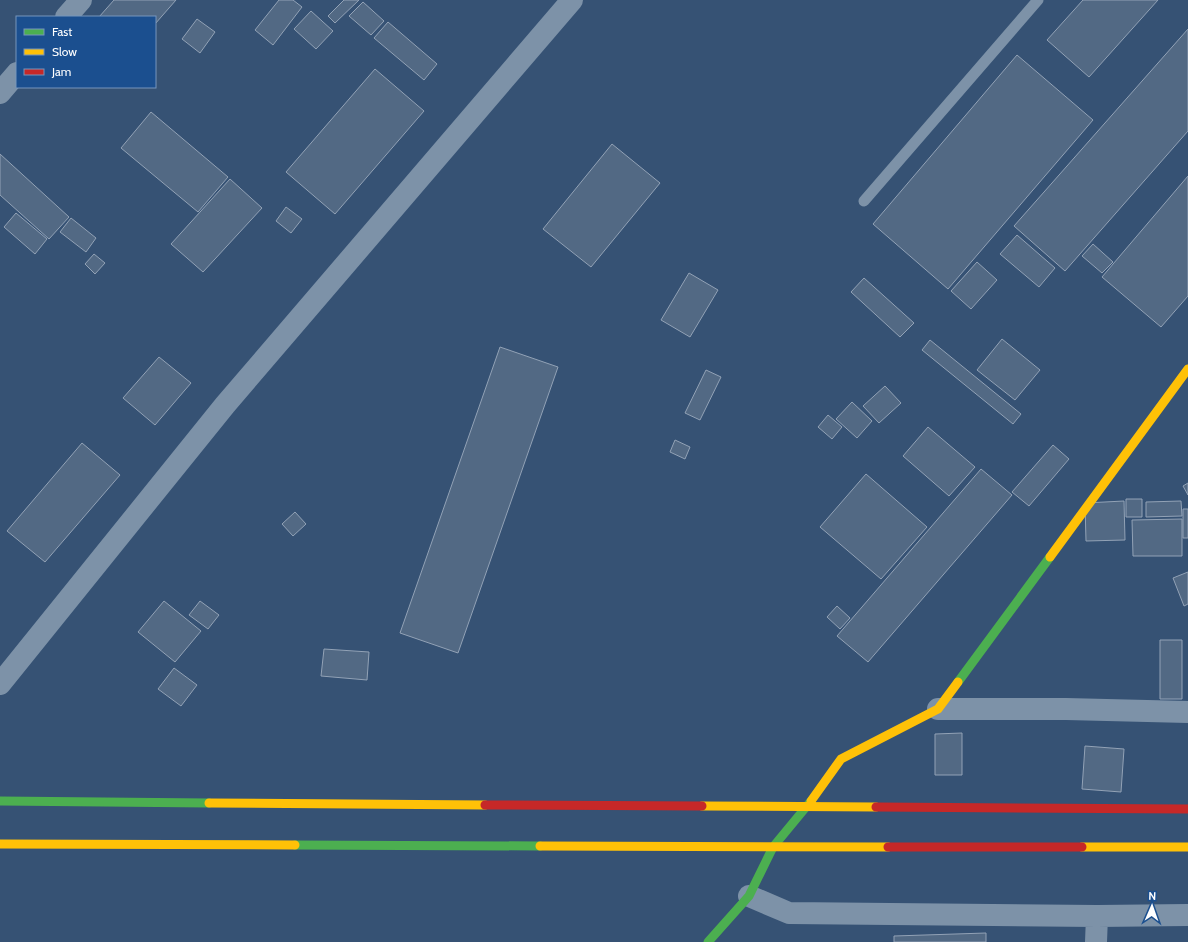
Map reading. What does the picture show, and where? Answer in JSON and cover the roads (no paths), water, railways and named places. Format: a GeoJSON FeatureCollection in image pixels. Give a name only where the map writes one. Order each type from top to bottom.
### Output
{"type":"FeatureCollection","features":[{"type":"Feature","properties":{"kind":"main road"},"geometry":{"type":"LineString","coordinates":[[708,942],[748,896],[773,847],[807,807],[842,759],[938,709],[1188,369]]}},
{"type":"Feature","properties":{"kind":"main road"},"geometry":{"type":"LineString","coordinates":[[0,801],[1188,809]]}},
{"type":"Feature","properties":{"kind":"main road"},"geometry":{"type":"LineString","coordinates":[[0,844],[773,847],[1188,846]]}},
{"type":"Feature","properties":{"kind":"street"},"geometry":{"type":"LineString","coordinates":[[67,16],[81,0]]}},
{"type":"Feature","properties":{"kind":"street"},"geometry":{"type":"LineString","coordinates":[[0,684],[225,405],[572,0]]}},
{"type":"Feature","properties":{"kind":"street"},"geometry":{"type":"LineString","coordinates":[[0,93],[16,74]]}},
{"type":"Feature","properties":{"kind":"street"},"geometry":{"type":"LineString","coordinates":[[938,709],[1066,709],[1188,712]]}},
{"type":"Feature","properties":{"kind":"street"},"geometry":{"type":"LineString","coordinates":[[748,896],[789,913],[1097,916],[1188,914]]}},
{"type":"Feature","properties":{"kind":"street"},"geometry":{"type":"LineString","coordinates":[[1096,942],[1097,916]]}},
{"type":"Feature","properties":{"kind":"lane"},"geometry":{"type":"LineString","coordinates":[[864,201],[1038,0]]}}]}
